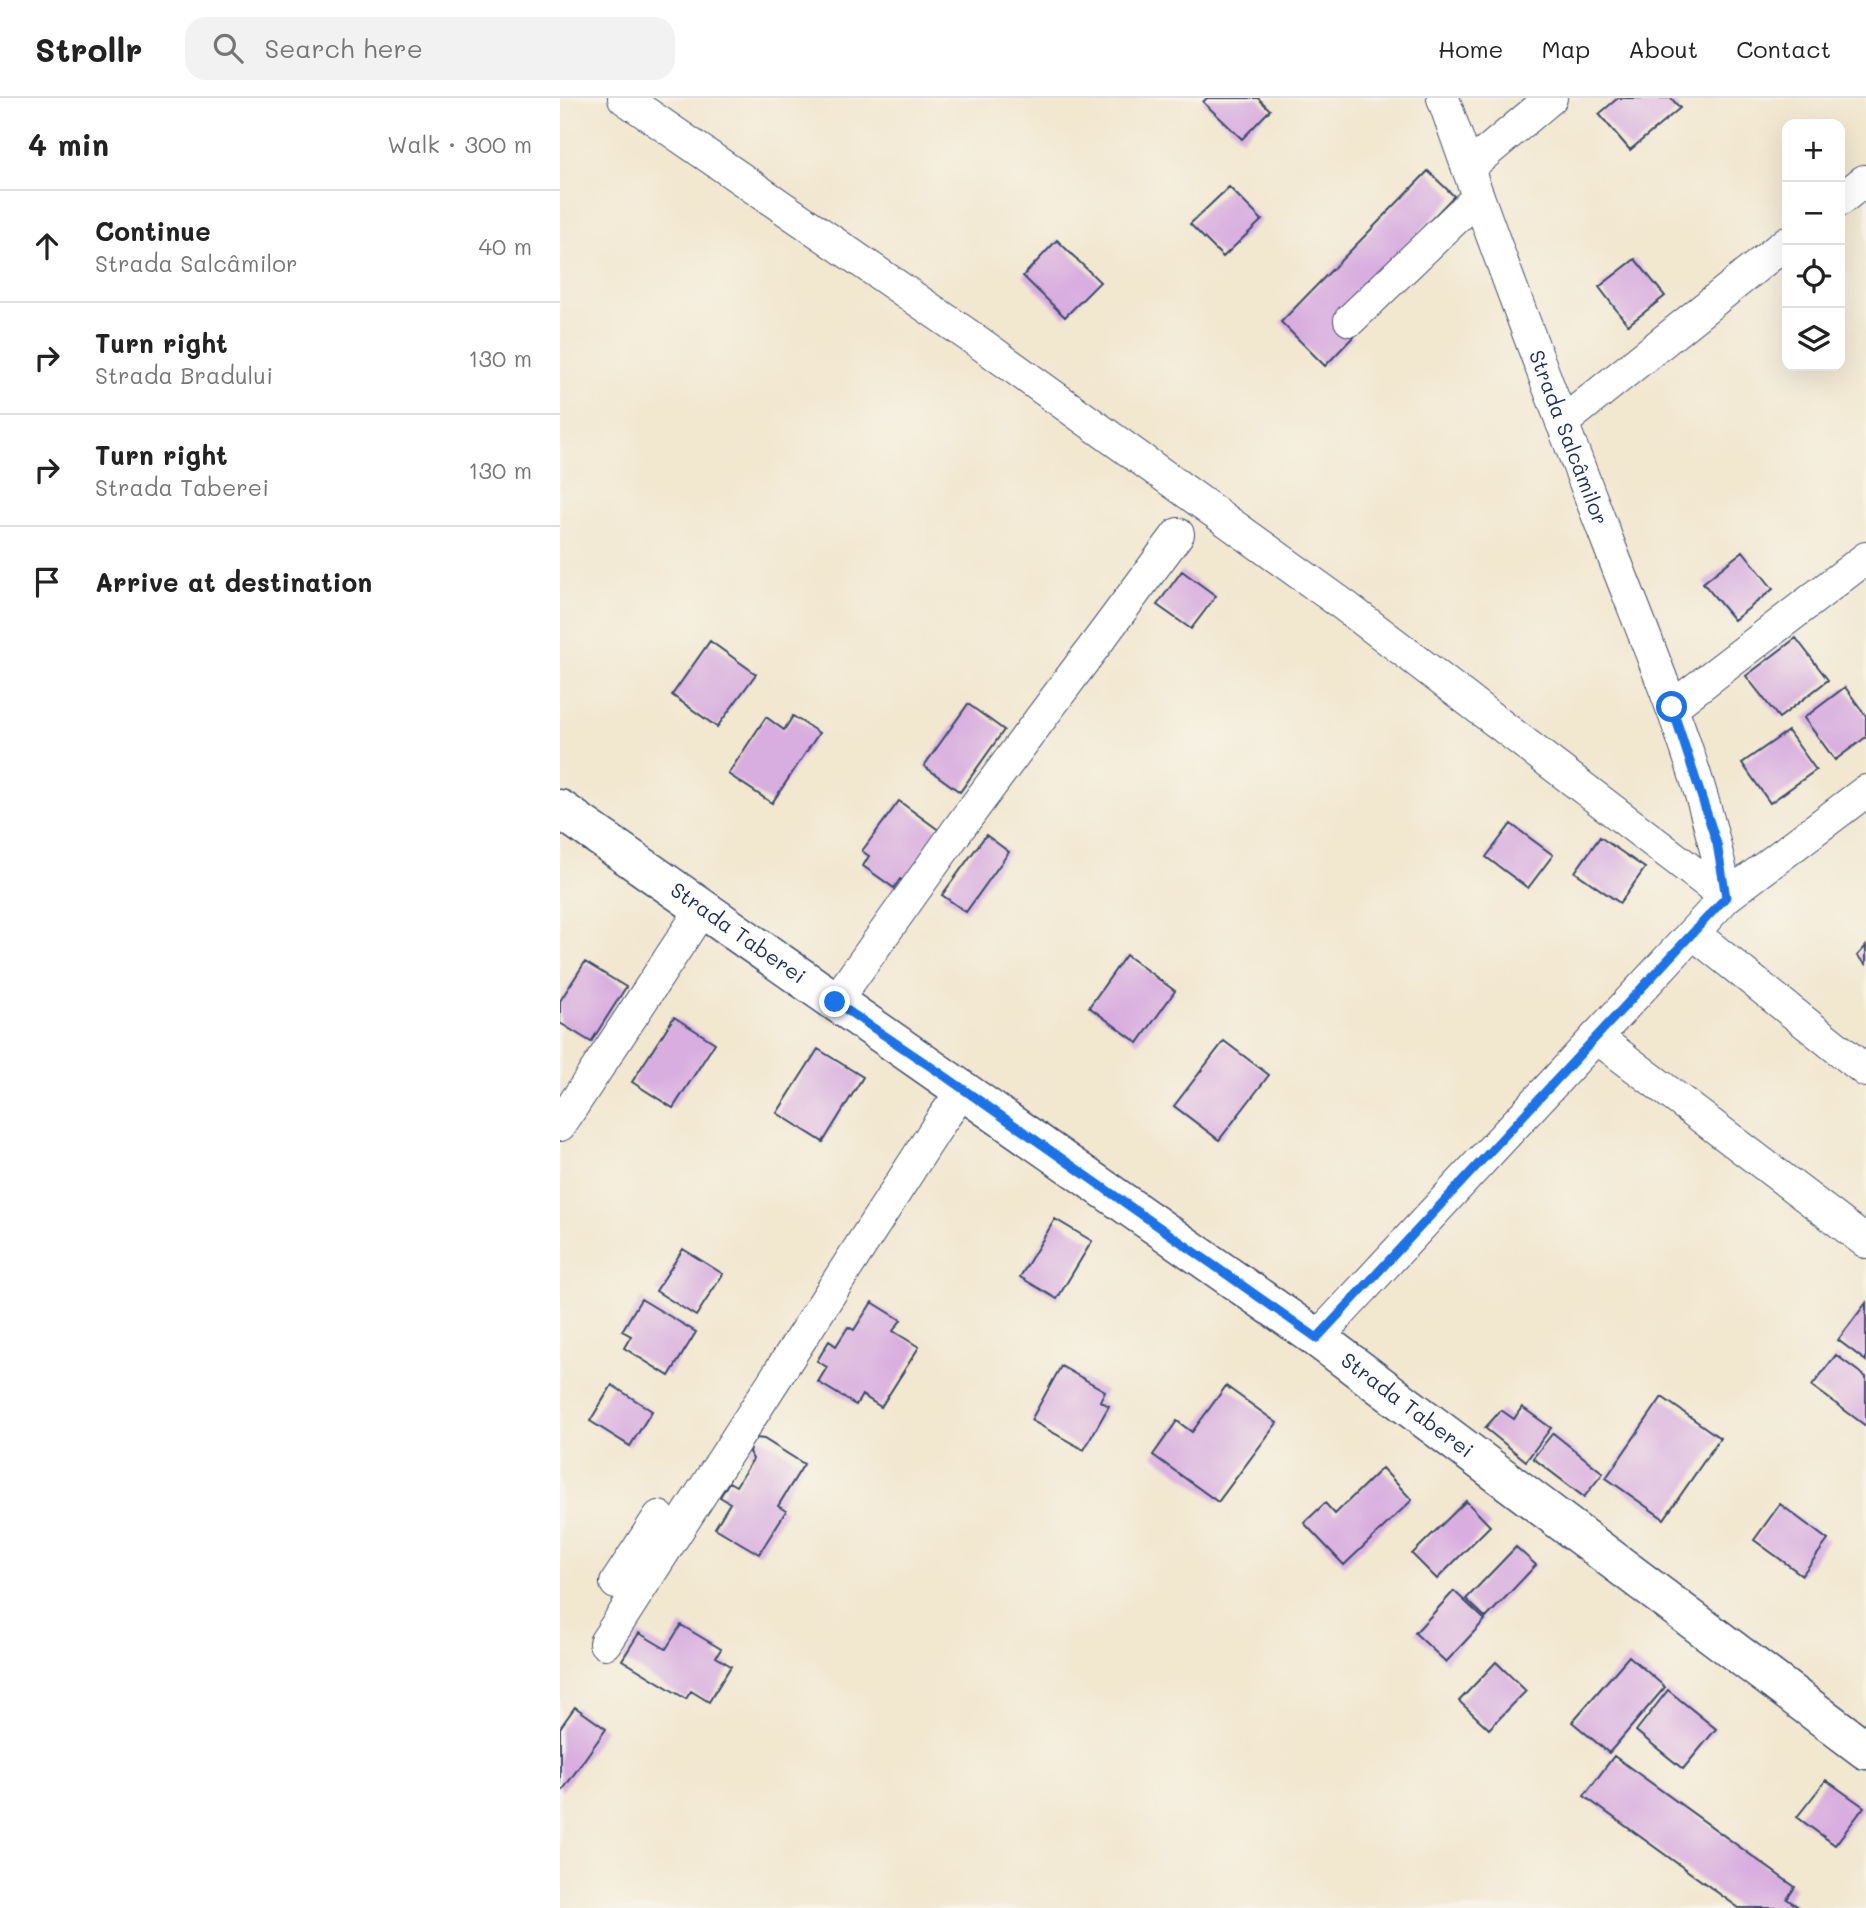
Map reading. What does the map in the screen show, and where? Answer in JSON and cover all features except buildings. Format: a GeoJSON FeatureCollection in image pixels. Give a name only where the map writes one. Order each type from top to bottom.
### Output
{"type":"FeatureCollection","features":[{"type":"Feature","properties":{"kind":"street"},"geometry":{"type":"LineString","coordinates":[[624,98],[981,344],[1345,606],[1726,897]]}},
{"type":"Feature","properties":{"kind":"street","name":"Strada Salcâmilor"},"geometry":{"type":"LineString","coordinates":[[1443,98],[1562,423],[1672,707],[1717,844],[1726,897]]}},
{"type":"Feature","properties":{"kind":"street"},"geometry":{"type":"LineString","coordinates":[[1350,320],[1550,98]]}},
{"type":"Feature","properties":{"kind":"street"},"geometry":{"type":"LineString","coordinates":[[1562,423],[1783,245]]}},
{"type":"Feature","properties":{"kind":"street"},"geometry":{"type":"LineString","coordinates":[[835,1002],[959,828],[1178,534]]}},
{"type":"Feature","properties":{"kind":"street"},"geometry":{"type":"LineString","coordinates":[[1672,707],[1866,558]]}},
{"type":"Feature","properties":{"kind":"street"},"geometry":{"type":"LineString","coordinates":[[1317,1338],[1726,897],[1866,791]]}},
{"type":"Feature","properties":{"kind":"street","name":"Strada Taberei"},"geometry":{"type":"LineString","coordinates":[[560,809],[1317,1338],[1866,1750]]}},
{"type":"Feature","properties":{"kind":"street"},"geometry":{"type":"LineString","coordinates":[[560,1125],[702,909]]}},
{"type":"Feature","properties":{"kind":"street"},"geometry":{"type":"LineString","coordinates":[[1693,933],[1866,1071]]}},
{"type":"Feature","properties":{"kind":"street"},"geometry":{"type":"LineString","coordinates":[[1596,1037],[1866,1242]]}},
{"type":"Feature","properties":{"kind":"street"},"geometry":{"type":"LineString","coordinates":[[616,1583],[955,1083]]}},
{"type":"Feature","properties":{"kind":"street"},"geometry":{"type":"LineString","coordinates":[[605,1643],[911,1167],[955,1083]]}},
{"type":"Feature","properties":{"kind":"route"},"geometry":{"type":"LineString","coordinates":[[835,1002],[1317,1338],[1726,897],[1717,844],[1672,707]]}}]}
